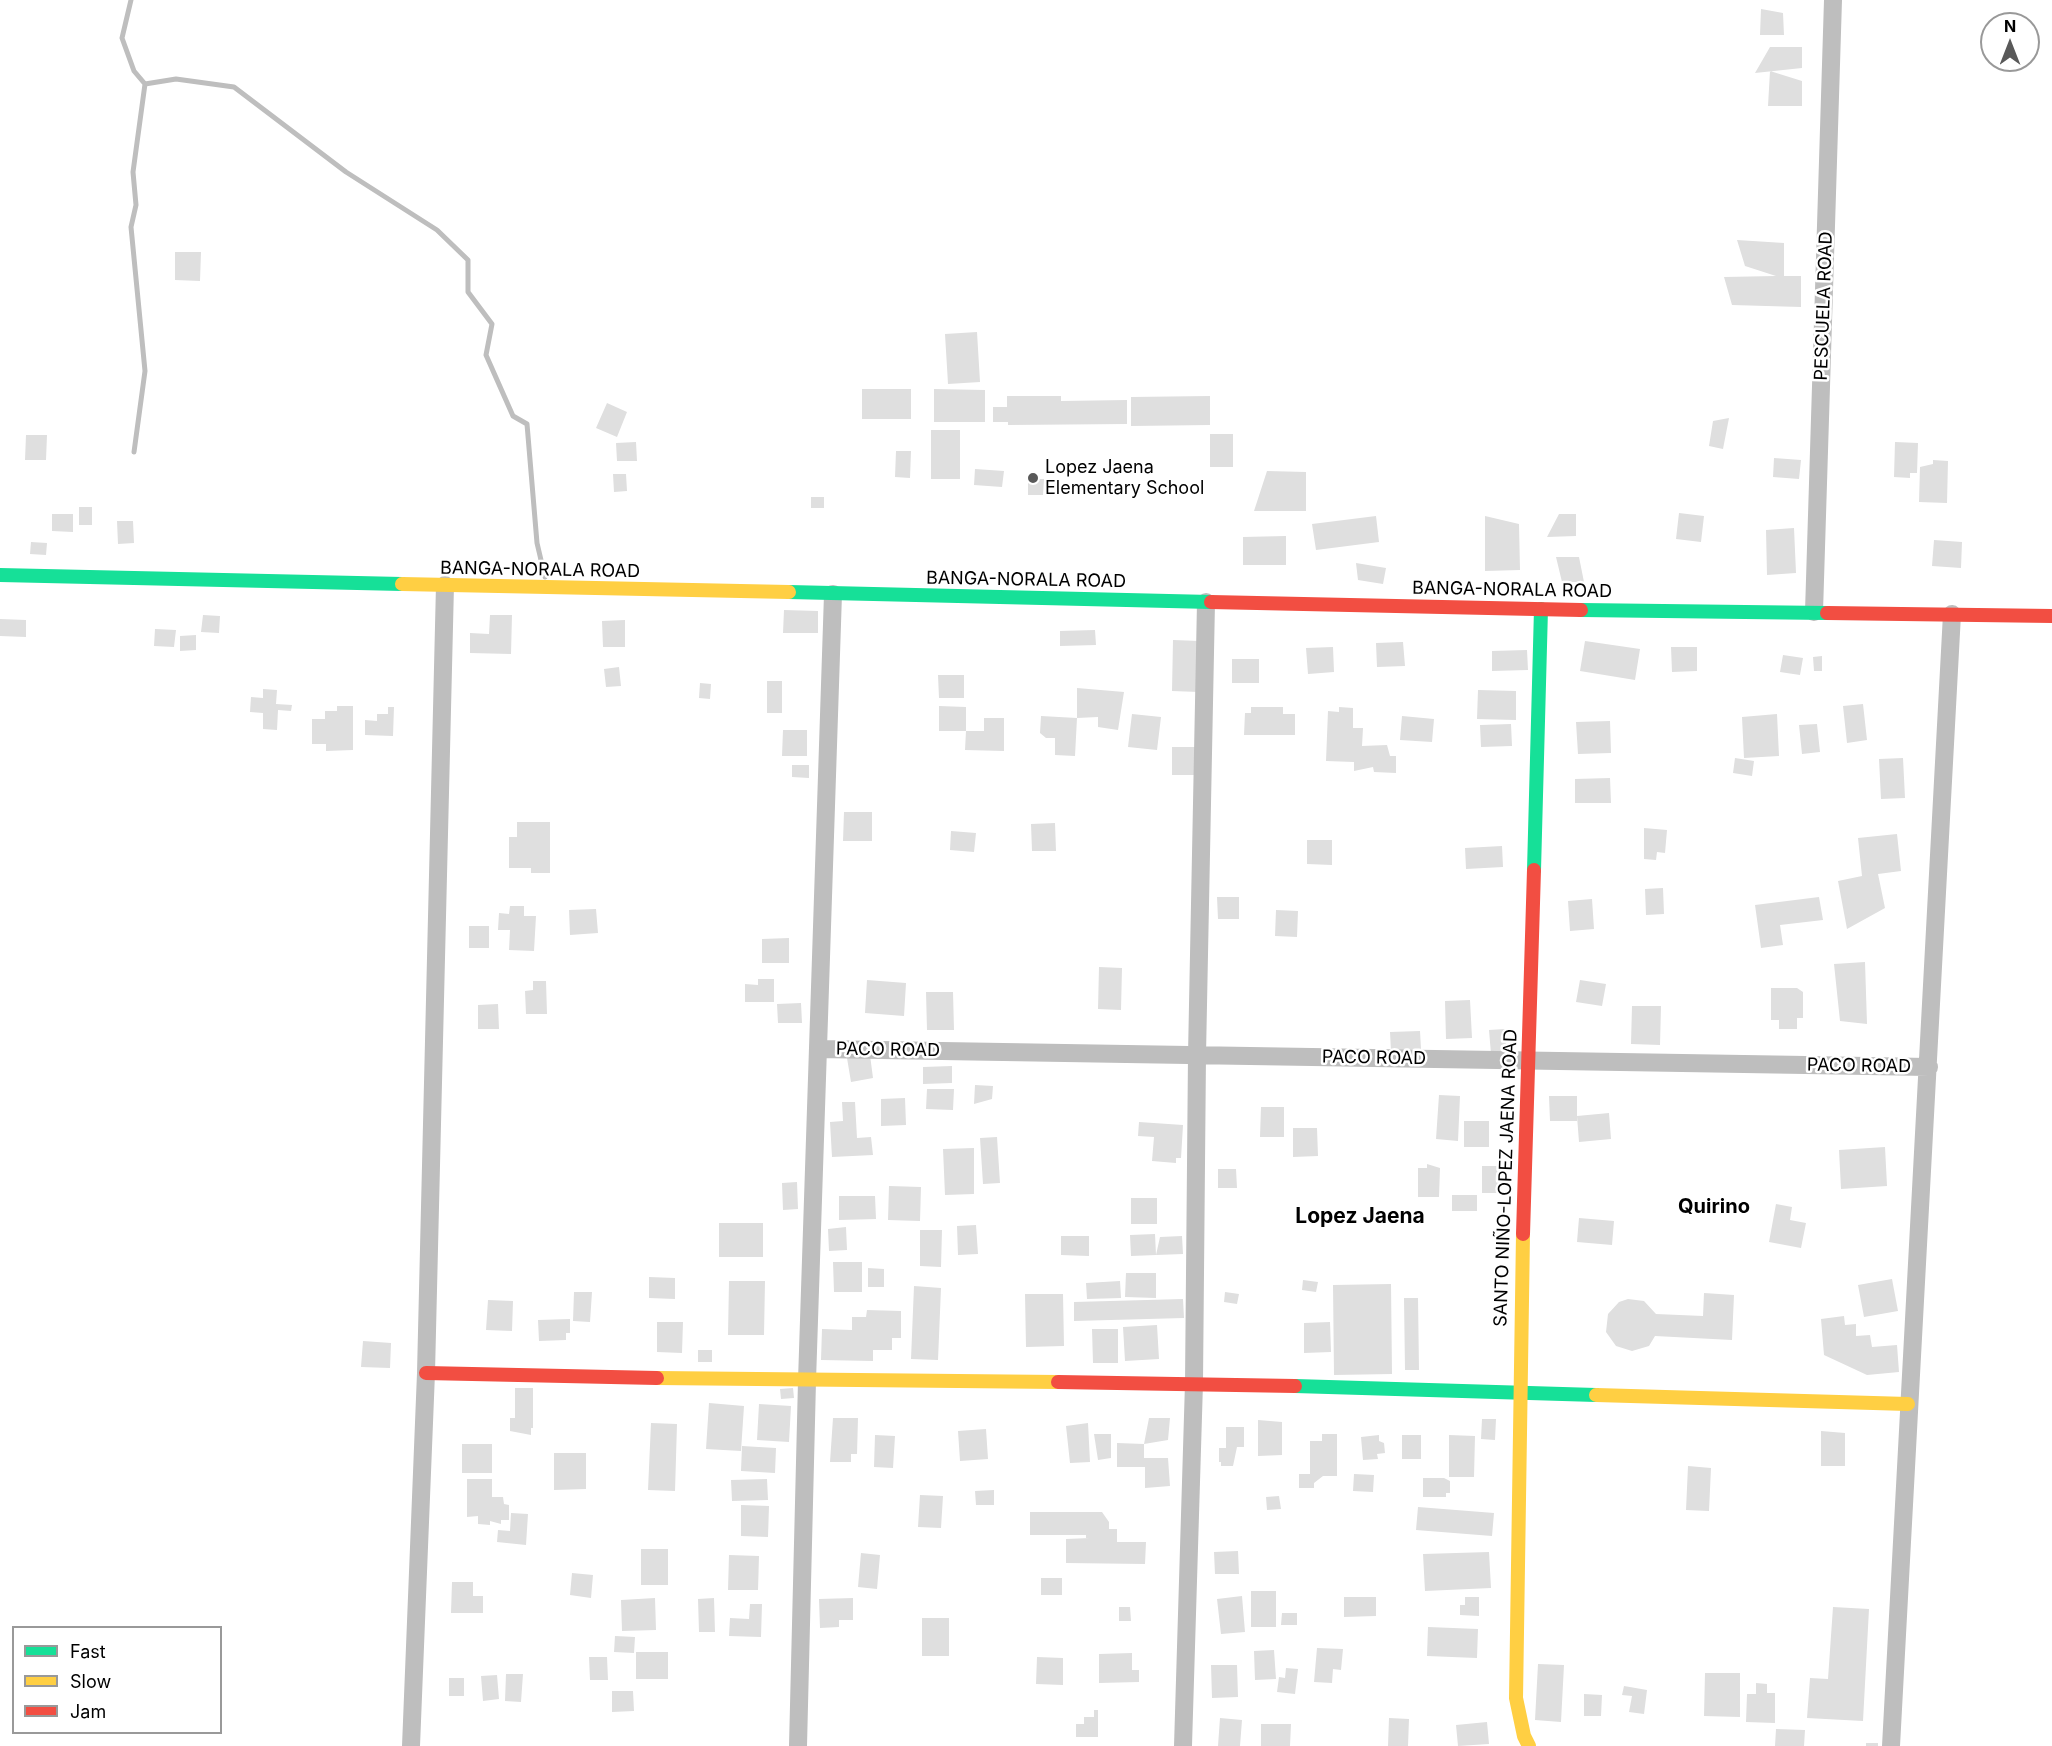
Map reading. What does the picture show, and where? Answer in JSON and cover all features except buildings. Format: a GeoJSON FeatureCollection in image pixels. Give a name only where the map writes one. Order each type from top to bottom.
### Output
{"type":"FeatureCollection","features":[{"type":"Feature","properties":{"kind":"street","name":"PESCUELA ROAD"},"geometry":{"type":"LineString","coordinates":[[1814,612],[1833,0]]}},
{"type":"Feature","properties":{"kind":"street","name":"BANGA-NORALA ROAD"},"geometry":{"type":"LineString","coordinates":[[0,575],[1541,609],[2052,616]]}},
{"type":"Feature","properties":{"kind":"street"},"geometry":{"type":"LineString","coordinates":[[411,1746],[426,1373],[445,585]]}},
{"type":"Feature","properties":{"kind":"street"},"geometry":{"type":"LineString","coordinates":[[798,1746],[807,1381],[833,594]]}},
{"type":"Feature","properties":{"kind":"street"},"geometry":{"type":"LineString","coordinates":[[1183,1746],[1194,1383],[1197,1055],[1206,602]]}},
{"type":"Feature","properties":{"kind":"street","name":"SANTO NIÑO-LOPEZ JAENA ROAD"},"geometry":{"type":"LineString","coordinates":[[1529,1746],[1524,1736],[1516,1698],[1519,1392],[1541,609]]}},
{"type":"Feature","properties":{"kind":"street"},"geometry":{"type":"LineString","coordinates":[[1891,1746],[1952,614]]}},
{"type":"Feature","properties":{"kind":"street","name":"PACO ROAD"},"geometry":{"type":"LineString","coordinates":[[818,1049],[1929,1067]]}},
{"type":"Feature","properties":{"kind":"street"},"geometry":{"type":"LineString","coordinates":[[426,1373],[807,1381],[1194,1383],[1908,1404]]}},
{"type":"Feature","properties":{"kind":"waterway"},"geometry":{"type":"LineString","coordinates":[[131,0],[122,38],[134,71],[145,84],[133,172],[136,205],[131,227],[145,371],[134,452]]}},
{"type":"Feature","properties":{"kind":"waterway"},"geometry":{"type":"LineString","coordinates":[[145,84],[176,79],[234,87],[346,172],[437,230],[468,260],[468,292],[492,324],[486,355],[513,416],[527,424],[537,543],[545,577]]}},
{"type":"Feature","properties":{"kind":"traffic: fast"},"geometry":{"type":"LineString","coordinates":[[0,575],[402,584]]}},
{"type":"Feature","properties":{"kind":"traffic: fast"},"geometry":{"type":"LineString","coordinates":[[789,592],[1211,602]]}},
{"type":"Feature","properties":{"kind":"traffic: fast"},"geometry":{"type":"LineString","coordinates":[[1534,870],[1541,609]]}},
{"type":"Feature","properties":{"kind":"traffic: fast"},"geometry":{"type":"LineString","coordinates":[[1581,610],[1827,613]]}},
{"type":"Feature","properties":{"kind":"traffic: fast"},"geometry":{"type":"LineString","coordinates":[[1295,1386],[1596,1395]]}},
{"type":"Feature","properties":{"kind":"traffic: slow"},"geometry":{"type":"LineString","coordinates":[[402,584],[789,592]]}},
{"type":"Feature","properties":{"kind":"traffic: slow"},"geometry":{"type":"LineString","coordinates":[[1523,1234],[1516,1698],[1524,1736],[1529,1746]]}},
{"type":"Feature","properties":{"kind":"traffic: slow"},"geometry":{"type":"LineString","coordinates":[[657,1378],[1058,1382]]}},
{"type":"Feature","properties":{"kind":"traffic: slow"},"geometry":{"type":"LineString","coordinates":[[1596,1395],[1908,1404]]}},
{"type":"Feature","properties":{"kind":"traffic: jam"},"geometry":{"type":"LineString","coordinates":[[1211,602],[1581,610]]}},
{"type":"Feature","properties":{"kind":"traffic: jam"},"geometry":{"type":"LineString","coordinates":[[1827,613],[2052,616]]}},
{"type":"Feature","properties":{"kind":"traffic: jam"},"geometry":{"type":"LineString","coordinates":[[1523,1234],[1534,870]]}},
{"type":"Feature","properties":{"kind":"traffic: jam"},"geometry":{"type":"LineString","coordinates":[[426,1373],[657,1378]]}},
{"type":"Feature","properties":{"kind":"traffic: jam"},"geometry":{"type":"LineString","coordinates":[[1058,1382],[1295,1386]]}},
{"type":"Feature","properties":{"kind":"place","name":"Lopez Jaena Elementary School"},"geometry":{"type":"Point","coordinates":[1033,478]}},
{"type":"Feature","properties":{"kind":"district","name":"Quirino"},"geometry":{"type":"Point","coordinates":[1714,1207]}},
{"type":"Feature","properties":{"kind":"district","name":"Lopez Jaena"},"geometry":{"type":"Point","coordinates":[1360,1217]}}]}
